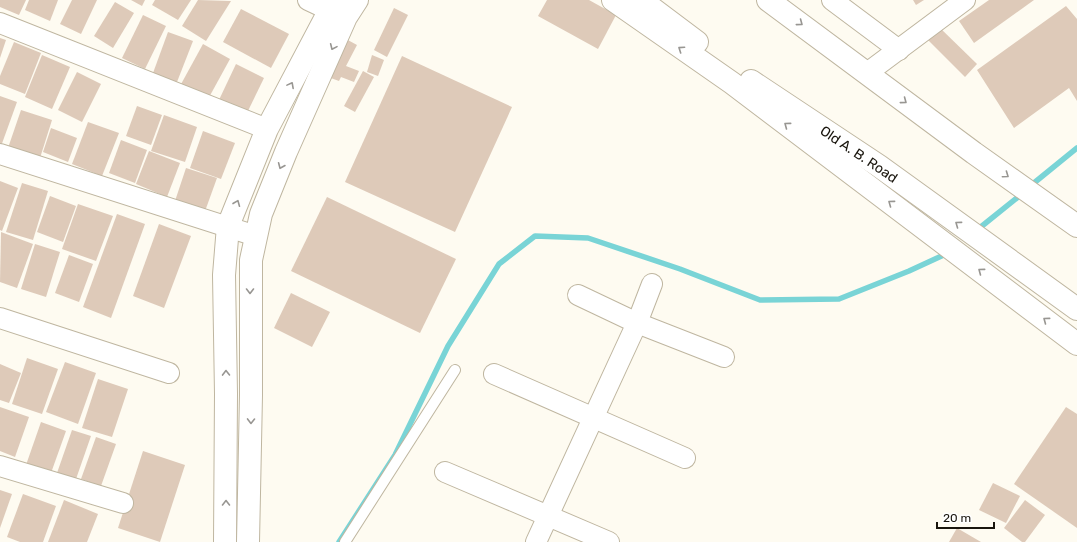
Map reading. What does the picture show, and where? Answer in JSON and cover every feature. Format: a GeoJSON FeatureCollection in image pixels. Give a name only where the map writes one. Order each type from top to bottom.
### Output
{"type":"FeatureCollection","features":[{"type":"Feature","properties":{"kind":"main road"},"geometry":{"type":"LineString","coordinates":[[613,0],[732,83],[1077,344]]}},
{"type":"Feature","properties":{"kind":"main road","name":"Old A. B. Road"},"geometry":{"type":"LineString","coordinates":[[641,0],[731,67],[879,166],[1077,309]]}},
{"type":"Feature","properties":{"kind":"main road"},"geometry":{"type":"LineString","coordinates":[[768,0],[974,153],[1075,222]]}},
{"type":"Feature","properties":{"kind":"main road"},"geometry":{"type":"LineString","coordinates":[[225,542],[226,394],[224,275],[228,226],[267,129],[342,7]]}},
{"type":"Feature","properties":{"kind":"main road"},"geometry":{"type":"LineString","coordinates":[[248,542],[251,395],[251,260],[261,214],[342,7]]}},
{"type":"Feature","properties":{"kind":"street"},"geometry":{"type":"LineString","coordinates":[[308,0],[342,7]]}},
{"type":"Feature","properties":{"kind":"street"},"geometry":{"type":"LineString","coordinates":[[832,0],[899,50]]}},
{"type":"Feature","properties":{"kind":"street"},"geometry":{"type":"LineString","coordinates":[[867,73],[965,0]]}},
{"type":"Feature","properties":{"kind":"street"},"geometry":{"type":"LineString","coordinates":[[0,23],[267,129]]}},
{"type":"Feature","properties":{"kind":"street"},"geometry":{"type":"LineString","coordinates":[[0,154],[256,236]]}},
{"type":"Feature","properties":{"kind":"street"},"geometry":{"type":"LineString","coordinates":[[536,542],[637,323],[652,284]]}},
{"type":"Feature","properties":{"kind":"street"},"geometry":{"type":"LineString","coordinates":[[578,296],[637,323],[724,357]]}},
{"type":"Feature","properties":{"kind":"street"},"geometry":{"type":"LineString","coordinates":[[0,318],[168,373]]}},
{"type":"Feature","properties":{"kind":"street"},"geometry":{"type":"LineString","coordinates":[[494,374],[685,458]]}},
{"type":"Feature","properties":{"kind":"street"},"geometry":{"type":"LineString","coordinates":[[0,466],[123,503]]}},
{"type":"Feature","properties":{"kind":"street"},"geometry":{"type":"LineString","coordinates":[[445,472],[609,542]]}},
{"type":"Feature","properties":{"kind":"lane"},"geometry":{"type":"LineString","coordinates":[[345,542],[455,370]]}},
{"type":"Feature","properties":{"kind":"building"},"geometry":{"type":"Polygon","coordinates":[[[0,0],[26,0],[19,15],[0,7],[0,0]]]}},
{"type":"Feature","properties":{"kind":"building"},"geometry":{"type":"Polygon","coordinates":[[[29,0],[58,0],[50,21],[25,10],[29,0]]]}},
{"type":"Feature","properties":{"kind":"building"},"geometry":{"type":"Polygon","coordinates":[[[72,0],[97,0],[81,34],[60,24],[72,0]]]}},
{"type":"Feature","properties":{"kind":"building"},"geometry":{"type":"Polygon","coordinates":[[[131,0],[145,0],[142,6],[131,0]]]}},
{"type":"Feature","properties":{"kind":"building"},"geometry":{"type":"Polygon","coordinates":[[[155,0],[191,0],[178,20],[152,5],[155,0]]]}},
{"type":"Feature","properties":{"kind":"building"},"geometry":{"type":"Polygon","coordinates":[[[198,0],[231,1],[206,41],[182,26],[198,0]]]}},
{"type":"Feature","properties":{"kind":"building"},"geometry":{"type":"Polygon","coordinates":[[[547,0],[589,0],[616,15],[598,49],[538,16],[547,0]]]}},
{"type":"Feature","properties":{"kind":"building"},"geometry":{"type":"Polygon","coordinates":[[[913,0],[924,0],[916,5],[913,0]]]}},
{"type":"Feature","properties":{"kind":"building"},"geometry":{"type":"Polygon","coordinates":[[[989,0],[1034,0],[974,43],[959,21],[989,0]]]}},
{"type":"Feature","properties":{"kind":"building"},"geometry":{"type":"Polygon","coordinates":[[[115,2],[134,13],[113,48],[94,36],[115,2]]]}},
{"type":"Feature","properties":{"kind":"building"},"geometry":{"type":"Polygon","coordinates":[[[1066,6],[1077,19],[1077,101],[1069,88],[1014,128],[977,70],[1066,6]]]}},
{"type":"Feature","properties":{"kind":"building"},"geometry":{"type":"Polygon","coordinates":[[[394,8],[408,15],[387,57],[374,50],[394,8]]]}},
{"type":"Feature","properties":{"kind":"building"},"geometry":{"type":"Polygon","coordinates":[[[241,9],[289,34],[271,68],[223,42],[241,9]]]}},
{"type":"Feature","properties":{"kind":"building"},"geometry":{"type":"Polygon","coordinates":[[[143,15],[166,26],[145,69],[122,58],[143,15]]]}},
{"type":"Feature","properties":{"kind":"building"},"geometry":{"type":"Polygon","coordinates":[[[938,26],[977,64],[965,77],[926,38],[938,26]]]}},
{"type":"Feature","properties":{"kind":"building"},"geometry":{"type":"Polygon","coordinates":[[[168,32],[193,41],[177,82],[153,73],[168,32]]]}},
{"type":"Feature","properties":{"kind":"building"},"geometry":{"type":"Polygon","coordinates":[[[0,38],[6,40],[0,58],[0,38]]]}},
{"type":"Feature","properties":{"kind":"building"},"geometry":{"type":"Polygon","coordinates":[[[346,39],[357,45],[346,66],[359,71],[354,82],[341,77],[339,81],[328,77],[346,39]]]}},
{"type":"Feature","properties":{"kind":"building"},"geometry":{"type":"Polygon","coordinates":[[[14,42],[41,53],[25,94],[0,84],[0,76],[14,42]]]}},
{"type":"Feature","properties":{"kind":"building"},"geometry":{"type":"Polygon","coordinates":[[[203,44],[230,59],[207,101],[180,86],[203,44]]]}},
{"type":"Feature","properties":{"kind":"building"},"geometry":{"type":"Polygon","coordinates":[[[42,55],[70,67],[52,109],[25,97],[42,55]]]}},
{"type":"Feature","properties":{"kind":"building"},"geometry":{"type":"Polygon","coordinates":[[[372,55],[384,60],[378,76],[367,72],[372,55]]]}},
{"type":"Feature","properties":{"kind":"building"},"geometry":{"type":"Polygon","coordinates":[[[402,56],[512,107],[455,232],[345,182],[402,56]]]}},
{"type":"Feature","properties":{"kind":"building"},"geometry":{"type":"Polygon","coordinates":[[[236,64],[264,78],[246,115],[218,102],[236,64]]]}},
{"type":"Feature","properties":{"kind":"building"},"geometry":{"type":"Polygon","coordinates":[[[363,71],[374,77],[355,112],[344,106],[363,71]]]}},
{"type":"Feature","properties":{"kind":"building"},"geometry":{"type":"Polygon","coordinates":[[[77,72],[101,84],[82,122],[58,110],[77,72]]]}},
{"type":"Feature","properties":{"kind":"building"},"geometry":{"type":"Polygon","coordinates":[[[0,96],[17,102],[0,149],[0,96]]]}},
{"type":"Feature","properties":{"kind":"building"},"geometry":{"type":"Polygon","coordinates":[[[137,106],[162,115],[151,145],[126,136],[137,106]]]}},
{"type":"Feature","properties":{"kind":"building"},"geometry":{"type":"Polygon","coordinates":[[[21,110],[52,120],[40,158],[8,148],[21,110]]]}},
{"type":"Feature","properties":{"kind":"building"},"geometry":{"type":"Polygon","coordinates":[[[164,115],[197,127],[185,162],[151,151],[164,115]]]}},
{"type":"Feature","properties":{"kind":"building"},"geometry":{"type":"Polygon","coordinates":[[[88,122],[119,133],[102,176],[72,164],[88,122]]]}},
{"type":"Feature","properties":{"kind":"building"},"geometry":{"type":"Polygon","coordinates":[[[51,128],[77,138],[68,162],[43,152],[51,128]]]}},
{"type":"Feature","properties":{"kind":"building"},"geometry":{"type":"Polygon","coordinates":[[[203,131],[235,143],[221,179],[190,168],[203,131]]]}},
{"type":"Feature","properties":{"kind":"building"},"geometry":{"type":"Polygon","coordinates":[[[121,140],[147,150],[135,183],[109,173],[121,140]]]}},
{"type":"Feature","properties":{"kind":"building"},"geometry":{"type":"Polygon","coordinates":[[[149,151],[180,163],[167,197],[136,184],[149,151]]]}},
{"type":"Feature","properties":{"kind":"building"},"geometry":{"type":"Polygon","coordinates":[[[186,168],[217,178],[204,214],[174,204],[186,168]]]}},
{"type":"Feature","properties":{"kind":"building"},"geometry":{"type":"Polygon","coordinates":[[[0,181],[18,188],[2,231],[0,230],[0,181]]]}},
{"type":"Feature","properties":{"kind":"building"},"geometry":{"type":"Polygon","coordinates":[[[22,183],[48,191],[33,240],[6,232],[22,183]]]}},
{"type":"Feature","properties":{"kind":"building"},"geometry":{"type":"Polygon","coordinates":[[[50,196],[76,206],[63,242],[37,232],[50,196]]]}},
{"type":"Feature","properties":{"kind":"building"},"geometry":{"type":"Polygon","coordinates":[[[327,197],[456,259],[420,333],[291,271],[327,197]]]}},
{"type":"Feature","properties":{"kind":"building"},"geometry":{"type":"Polygon","coordinates":[[[78,204],[113,216],[96,261],[62,249],[78,204]]]}},
{"type":"Feature","properties":{"kind":"building"},"geometry":{"type":"Polygon","coordinates":[[[117,214],[145,224],[111,318],[83,307],[117,214]]]}},
{"type":"Feature","properties":{"kind":"building"},"geometry":{"type":"Polygon","coordinates":[[[159,224],[191,236],[164,308],[133,296],[159,224]]]}},
{"type":"Feature","properties":{"kind":"building"},"geometry":{"type":"Polygon","coordinates":[[[1,232],[33,244],[17,288],[0,282],[1,232]]]}},
{"type":"Feature","properties":{"kind":"building"},"geometry":{"type":"Polygon","coordinates":[[[35,244],[60,252],[46,297],[21,289],[35,244]]]}},
{"type":"Feature","properties":{"kind":"building"},"geometry":{"type":"Polygon","coordinates":[[[69,255],[93,264],[79,302],[55,293],[69,255]]]}},
{"type":"Feature","properties":{"kind":"building"},"geometry":{"type":"Polygon","coordinates":[[[291,293],[330,312],[312,347],[274,328],[291,293]]]}},
{"type":"Feature","properties":{"kind":"building"},"geometry":{"type":"Polygon","coordinates":[[[27,358],[58,369],[42,414],[12,404],[27,358]]]}},
{"type":"Feature","properties":{"kind":"building"},"geometry":{"type":"Polygon","coordinates":[[[65,362],[96,373],[78,424],[46,412],[65,362]]]}},
{"type":"Feature","properties":{"kind":"building"},"geometry":{"type":"Polygon","coordinates":[[[0,364],[21,373],[9,403],[0,400],[0,364]]]}},
{"type":"Feature","properties":{"kind":"building"},"geometry":{"type":"Polygon","coordinates":[[[98,379],[128,389],[112,437],[82,428],[98,379]]]}},
{"type":"Feature","properties":{"kind":"building"},"geometry":{"type":"Polygon","coordinates":[[[0,407],[29,417],[15,457],[0,451],[0,407]]]}},
{"type":"Feature","properties":{"kind":"building"},"geometry":{"type":"Polygon","coordinates":[[[1066,407],[1077,414],[1077,528],[1014,484],[1066,407]]]}},
{"type":"Feature","properties":{"kind":"building"},"geometry":{"type":"Polygon","coordinates":[[[41,422],[66,431],[51,473],[26,465],[41,422]]]}},
{"type":"Feature","properties":{"kind":"building"},"geometry":{"type":"Polygon","coordinates":[[[72,430],[91,436],[76,479],[57,473],[72,430]]]}},
{"type":"Feature","properties":{"kind":"building"},"geometry":{"type":"Polygon","coordinates":[[[96,437],[116,444],[101,486],[81,479],[96,437]]]}},
{"type":"Feature","properties":{"kind":"building"},"geometry":{"type":"Polygon","coordinates":[[[143,451],[185,465],[160,542],[118,528],[143,451]]]}},
{"type":"Feature","properties":{"kind":"building"},"geometry":{"type":"Polygon","coordinates":[[[993,483],[1020,496],[1006,523],[979,510],[993,483]]]}},
{"type":"Feature","properties":{"kind":"building"},"geometry":{"type":"Polygon","coordinates":[[[0,490],[12,494],[0,528],[0,490]]]}},
{"type":"Feature","properties":{"kind":"building"},"geometry":{"type":"Polygon","coordinates":[[[23,494],[56,506],[43,542],[20,542],[7,537],[23,494]]]}},
{"type":"Feature","properties":{"kind":"building"},"geometry":{"type":"Polygon","coordinates":[[[64,500],[98,514],[87,542],[48,542],[64,500]]]}},
{"type":"Feature","properties":{"kind":"building"},"geometry":{"type":"Polygon","coordinates":[[[1025,500],[1045,515],[1025,542],[1022,542],[1004,528],[1025,500]]]}},
{"type":"Feature","properties":{"kind":"building"},"geometry":{"type":"Polygon","coordinates":[[[957,528],[981,542],[949,542],[957,528]]]}},
{"type":"Feature","properties":{"kind":"waterway"},"geometry":{"type":"LineString","coordinates":[[1029,187],[1077,148]]}},
{"type":"Feature","properties":{"kind":"waterway"},"geometry":{"type":"LineString","coordinates":[[977,230],[1023,193]]}},
{"type":"Feature","properties":{"kind":"waterway"},"geometry":{"type":"LineString","coordinates":[[339,542],[395,455],[448,346],[499,264],[535,236],[588,238],[680,269],[760,300],[839,299],[909,271],[948,253]]}}]}
